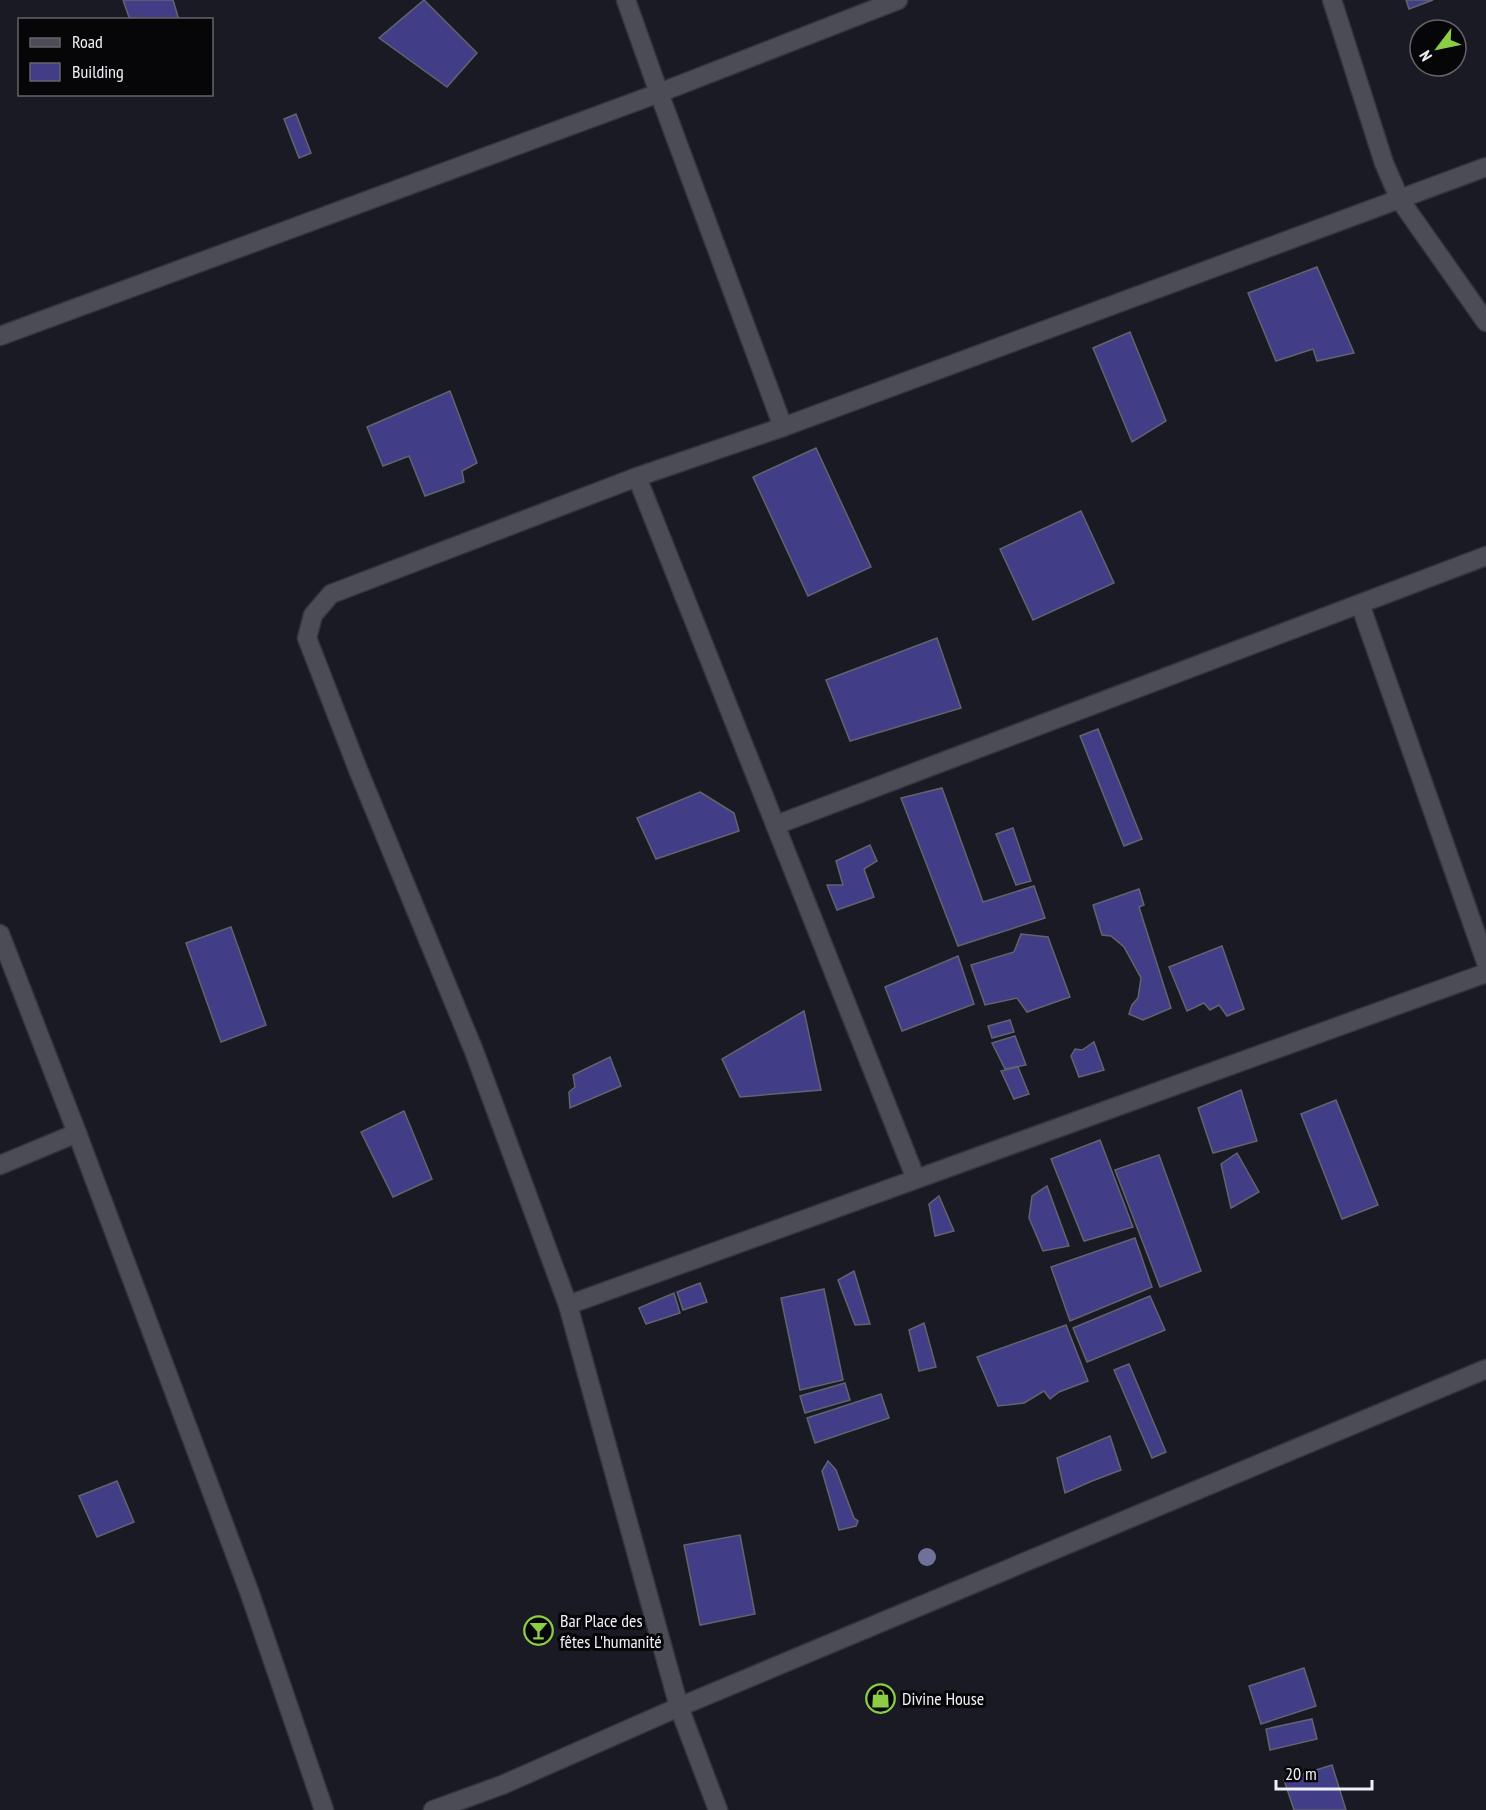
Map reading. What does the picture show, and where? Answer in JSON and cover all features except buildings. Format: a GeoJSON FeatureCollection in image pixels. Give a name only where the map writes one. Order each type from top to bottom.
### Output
{"type":"FeatureCollection","features":[{"type":"Feature","properties":{"kind":"street"},"geometry":{"type":"LineString","coordinates":[[626,0],[783,427]]}},
{"type":"Feature","properties":{"kind":"street"},"geometry":{"type":"LineString","coordinates":[[0,336],[659,93],[898,0]]}},
{"type":"Feature","properties":{"kind":"street"},"geometry":{"type":"LineString","coordinates":[[1332,0],[1384,163],[1400,200],[1486,322]]}},
{"type":"Feature","properties":{"kind":"street"},"geometry":{"type":"LineString","coordinates":[[718,1810],[679,1707],[568,1305],[474,1052],[363,783],[307,638],[313,615],[331,594],[637,477],[783,427],[1486,167]]}},
{"type":"Feature","properties":{"kind":"street"},"geometry":{"type":"LineString","coordinates":[[637,477],[916,1179]]}},
{"type":"Feature","properties":{"kind":"street"},"geometry":{"type":"LineString","coordinates":[[776,825],[1486,556]]}},
{"type":"Feature","properties":{"kind":"street"},"geometry":{"type":"LineString","coordinates":[[1360,604],[1486,962]]}},
{"type":"Feature","properties":{"kind":"street"},"geometry":{"type":"LineString","coordinates":[[0,934],[249,1591],[324,1810]]}},
{"type":"Feature","properties":{"kind":"street"},"geometry":{"type":"LineString","coordinates":[[568,1305],[1486,973]]}},
{"type":"Feature","properties":{"kind":"street"},"geometry":{"type":"LineString","coordinates":[[0,1165],[77,1133]]}},
{"type":"Feature","properties":{"kind":"street"},"geometry":{"type":"LineString","coordinates":[[433,1810],[502,1785],[679,1707],[1486,1370]]}},
{"type":"Feature","properties":{"kind":"place","name":"Bar Place des fêtes L'humanité"},"geometry":{"type":"Point","coordinates":[539,1630]}},
{"type":"Feature","properties":{"kind":"place","name":"Divine House"},"geometry":{"type":"Point","coordinates":[881,1698]}}]}
